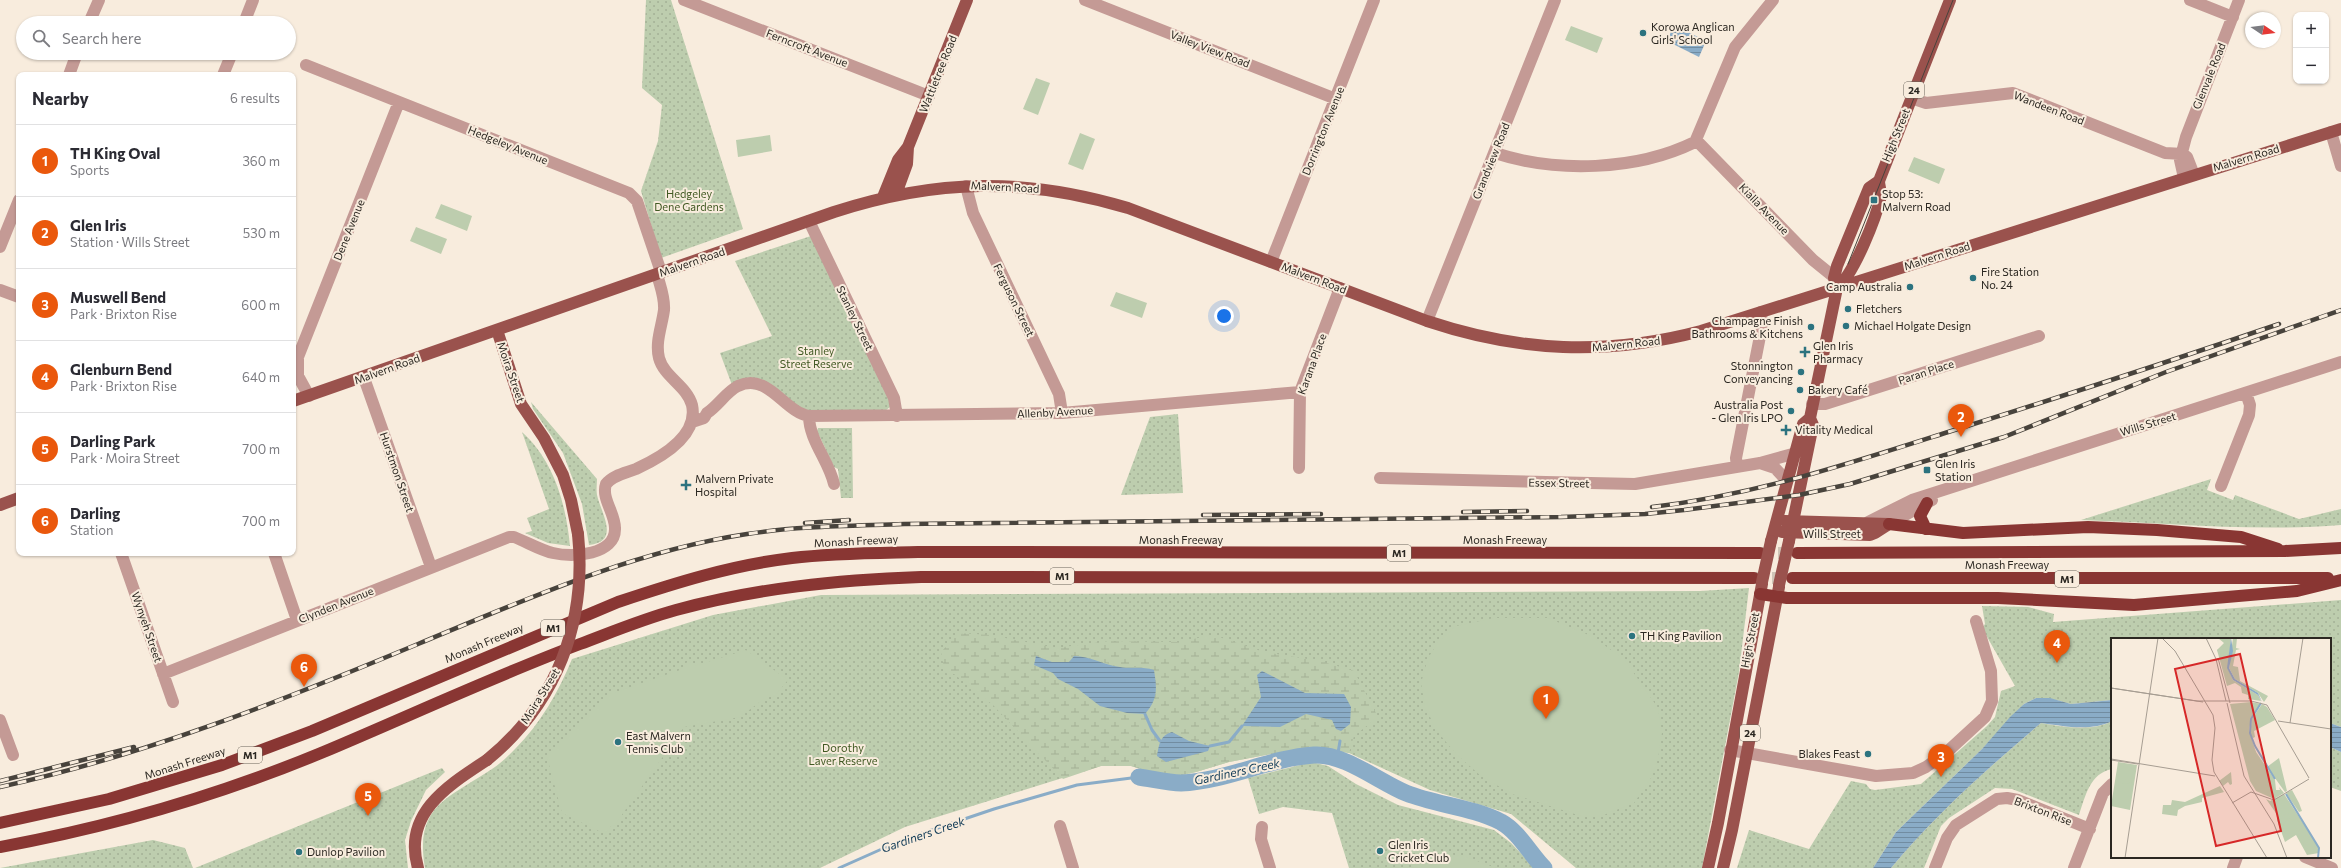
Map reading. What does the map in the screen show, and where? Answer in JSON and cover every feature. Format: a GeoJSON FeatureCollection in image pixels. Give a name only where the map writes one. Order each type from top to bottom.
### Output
{"type":"FeatureCollection","features":[{"type":"Feature","properties":{"kind":"highway"},"geometry":{"type":"LineString","coordinates":[[1926,503],[1920,516],[1926,529]]}},
{"type":"Feature","properties":{"kind":"highway"},"geometry":{"type":"LineString","coordinates":[[1888,524],[1963,532],[2088,527],[2157,530],[2241,537],[2285,551]]}},
{"type":"Feature","properties":{"kind":"highway","name":"Monash Freeway"},"geometry":{"type":"LineString","coordinates":[[1797,553],[2285,551],[2341,548]]}},
{"type":"Feature","properties":{"kind":"highway","name":"Monash Freeway"},"geometry":{"type":"LineString","coordinates":[[0,823],[109,799],[222,765],[312,731],[618,602],[668,585],[718,572],[791,558],[866,553],[918,552],[1760,553]]}},
{"type":"Feature","properties":{"kind":"highway","name":"M1"},"geometry":{"type":"LineString","coordinates":[[0,847],[113,823],[229,788],[319,754],[550,655],[628,626],[673,611],[767,589],[825,582],[920,577],[1754,578]]}},
{"type":"Feature","properties":{"kind":"highway","name":"Monash Freeway"},"geometry":{"type":"LineString","coordinates":[[1792,578],[2341,578]]}},
{"type":"Feature","properties":{"kind":"highway"},"geometry":{"type":"LineString","coordinates":[[1760,592],[1778,594],[1998,598],[2081,604],[2134,605],[2297,591],[2341,578]]}},
{"type":"Feature","properties":{"kind":"main road","name":"Wattletree Road"},"geometry":{"type":"LineString","coordinates":[[883,197],[898,160],[908,147],[967,0]]}},
{"type":"Feature","properties":{"kind":"main road","name":"High Street"},"geometry":{"type":"LineString","coordinates":[[1723,868],[1789,537],[1813,425],[1810,418],[1812,404],[1836,282],[1851,272],[1881,194],[1879,181],[1950,0]]}},
{"type":"Feature","properties":{"kind":"main road","name":"Malvern Road"},"geometry":{"type":"LineString","coordinates":[[296,400],[364,378],[809,221],[896,194],[966,186],[1034,188],[1096,199],[1134,210],[1427,321],[1465,333],[1505,342],[1550,347],[1594,348],[1660,341],[1761,312],[1836,282],[2189,176],[2336,130]]}},
{"type":"Feature","properties":{"kind":"main road","name":"Wattletree Road"},"geometry":{"type":"LineString","coordinates":[[896,194],[907,164],[908,147]]}},
{"type":"Feature","properties":{"kind":"main road","name":"Moira Street"},"geometry":{"type":"LineString","coordinates":[[418,868],[415,845],[419,825],[427,809],[438,795],[488,760],[508,742],[532,714],[549,686],[564,654],[578,605],[580,558],[578,534],[571,500],[563,475],[544,438],[521,404],[497,330]]}},
{"type":"Feature","properties":{"kind":"main road","name":"High Street"},"geometry":{"type":"LineString","coordinates":[[1708,868],[1718,823],[1730,750],[1773,531],[1803,424],[1810,418]]}},
{"type":"Feature","properties":{"kind":"main road"},"geometry":{"type":"LineString","coordinates":[[0,505],[16,499]]}},
{"type":"Feature","properties":{"kind":"main road","name":"Wills Street"},"geometry":{"type":"LineString","coordinates":[[1773,531],[1793,521],[1868,522],[1888,524]]}},
{"type":"Feature","properties":{"kind":"main road","name":"Wills Street"},"geometry":{"type":"LineString","coordinates":[[1773,531],[1789,537],[1870,535],[1878,532],[1888,524]]}},
{"type":"Feature","properties":{"kind":"street"},"geometry":{"type":"LineString","coordinates":[[92,16],[98,0]]}},
{"type":"Feature","properties":{"kind":"street"},"geometry":{"type":"LineString","coordinates":[[247,16],[253,0]]}},
{"type":"Feature","properties":{"kind":"street","name":"Ferncroft Avenue"},"geometry":{"type":"LineString","coordinates":[[684,0],[929,96]]}},
{"type":"Feature","properties":{"kind":"street","name":"Valley View Road"},"geometry":{"type":"LineString","coordinates":[[1085,0],[1336,98]]}},
{"type":"Feature","properties":{"kind":"street","name":"Dorrington Avenue"},"geometry":{"type":"LineString","coordinates":[[1271,262],[1374,0]]}},
{"type":"Feature","properties":{"kind":"street","name":"Grandview Road"},"geometry":{"type":"LineString","coordinates":[[1427,321],[1555,0]]}},
{"type":"Feature","properties":{"kind":"street"},"geometry":{"type":"LineString","coordinates":[[1495,153],[1542,164],[1600,165],[1652,156],[1696,140],[1735,47],[1773,0]]}},
{"type":"Feature","properties":{"kind":"street"},"geometry":{"type":"LineString","coordinates":[[2190,0],[2233,17]]}},
{"type":"Feature","properties":{"kind":"street","name":"Glenvale Road"},"geometry":{"type":"LineString","coordinates":[[2183,154],[2186,137],[2239,0]]}},
{"type":"Feature","properties":{"kind":"street"},"geometry":{"type":"LineString","coordinates":[[70,72],[74,60]]}},
{"type":"Feature","properties":{"kind":"street"},"geometry":{"type":"LineString","coordinates":[[224,72],[229,60]]}},
{"type":"Feature","properties":{"kind":"street","name":"Hedgeley Avenue"},"geometry":{"type":"LineString","coordinates":[[306,65],[629,193],[637,201],[659,273],[664,303],[658,342],[660,360],[685,391],[692,406]]}},
{"type":"Feature","properties":{"kind":"street","name":"Wandeen Road"},"geometry":{"type":"LineString","coordinates":[[1911,98],[1926,103],[2012,93],[2165,153],[2183,154]]}},
{"type":"Feature","properties":{"kind":"street","name":"Dene Avenue"},"geometry":{"type":"LineString","coordinates":[[309,396],[298,376],[296,361],[399,102]]}},
{"type":"Feature","properties":{"kind":"street"},"geometry":{"type":"LineString","coordinates":[[2336,130],[2341,166]]}},
{"type":"Feature","properties":{"kind":"street","name":"Kialla Avenue"},"geometry":{"type":"LineString","coordinates":[[1696,140],[1836,282]]}},
{"type":"Feature","properties":{"kind":"street"},"geometry":{"type":"LineString","coordinates":[[2183,154],[2187,157],[2189,176]]}},
{"type":"Feature","properties":{"kind":"street","name":"Ferguson Street"},"geometry":{"type":"LineString","coordinates":[[966,186],[973,213],[1059,394],[1062,414]]}},
{"type":"Feature","properties":{"kind":"street"},"geometry":{"type":"LineString","coordinates":[[0,247],[16,207]]}},
{"type":"Feature","properties":{"kind":"street","name":"Stanley Street"},"geometry":{"type":"LineString","coordinates":[[809,221],[894,398],[897,416]]}},
{"type":"Feature","properties":{"kind":"street","name":"Karana Place"},"geometry":{"type":"LineString","coordinates":[[1299,468],[1300,392],[1340,288]]}},
{"type":"Feature","properties":{"kind":"street"},"geometry":{"type":"LineString","coordinates":[[0,290],[16,296]]}},
{"type":"Feature","properties":{"kind":"street"},"geometry":{"type":"LineString","coordinates":[[1737,467],[1736,458],[1762,326],[1761,312]]}},
{"type":"Feature","properties":{"kind":"street","name":"Paran Place"},"geometry":{"type":"LineString","coordinates":[[1812,404],[1825,404],[2039,336]]}},
{"type":"Feature","properties":{"kind":"street","name":"Wills Street"},"geometry":{"type":"LineString","coordinates":[[1868,522],[1912,500],[2246,394],[2341,362]]}},
{"type":"Feature","properties":{"kind":"street","name":"Hurstmon Street"},"geometry":{"type":"LineString","coordinates":[[364,378],[431,567]]}},
{"type":"Feature","properties":{"kind":"street","name":"Allenby Avenue"},"geometry":{"type":"LineString","coordinates":[[692,422],[704,418],[707,413],[737,387],[751,384],[767,387],[799,413],[809,416],[1062,414],[1300,392]]}},
{"type":"Feature","properties":{"kind":"street"},"geometry":{"type":"LineString","coordinates":[[2221,486],[2249,415],[2250,405],[2246,394]]}},
{"type":"Feature","properties":{"kind":"street"},"geometry":{"type":"LineString","coordinates":[[692,422],[692,406],[703,409],[707,413]]}},
{"type":"Feature","properties":{"kind":"street"},"geometry":{"type":"LineString","coordinates":[[809,416],[811,431],[830,468],[834,484]]}},
{"type":"Feature","properties":{"kind":"street","name":"Clynden Avenue"},"geometry":{"type":"LineString","coordinates":[[163,674],[509,537],[514,537],[556,554],[591,552],[606,548],[613,540],[615,530],[605,492],[606,484],[616,476],[662,455],[685,436],[692,422]]}},
{"type":"Feature","properties":{"kind":"street","name":"Essex Street"},"geometry":{"type":"LineString","coordinates":[[1380,478],[1635,484],[1760,463],[1796,453]]}},
{"type":"Feature","properties":{"kind":"street"},"geometry":{"type":"LineString","coordinates":[[1760,463],[1775,468],[1787,481]]}},
{"type":"Feature","properties":{"kind":"street","name":"Wills Street"},"geometry":{"type":"LineString","coordinates":[[1888,524],[1956,487]]}},
{"type":"Feature","properties":{"kind":"street","name":"Wynyeh Street"},"geometry":{"type":"LineString","coordinates":[[122,556],[173,702]]}},
{"type":"Feature","properties":{"kind":"street"},"geometry":{"type":"LineString","coordinates":[[275,556],[297,620]]}},
{"type":"Feature","properties":{"kind":"street"},"geometry":{"type":"LineString","coordinates":[[1730,750],[1747,751],[1876,776],[1913,773],[1932,764],[1985,717],[1992,701],[1991,671],[1976,621]]}},
{"type":"Feature","properties":{"kind":"street"},"geometry":{"type":"LineString","coordinates":[[0,720],[12,755]]}},
{"type":"Feature","properties":{"kind":"street"},"geometry":{"type":"LineString","coordinates":[[2074,868],[2109,786]]}},
{"type":"Feature","properties":{"kind":"street","name":"Brixton Rise"},"geometry":{"type":"LineString","coordinates":[[1935,868],[1947,838],[1956,825],[1997,799],[2008,798],[2018,800],[2090,829]]}},
{"type":"Feature","properties":{"kind":"street"},"geometry":{"type":"LineString","coordinates":[[1060,826],[1073,868]]}},
{"type":"Feature","properties":{"kind":"street"},"geometry":{"type":"LineString","coordinates":[[1262,828],[1261,836],[1270,868]]}},
{"type":"Feature","properties":{"kind":"street"},"geometry":{"type":"LineString","coordinates":[[2233,868],[2237,858]]}},
{"type":"Feature","properties":{"kind":"street"},"geometry":{"type":"LineString","coordinates":[[2307,858],[2332,868]]}},
{"type":"Feature","properties":{"kind":"green space","name":"Hedgeley Dene Gardens"},"geometry":{"type":"Polygon","coordinates":[[[646,0],[671,0],[743,229],[661,258],[641,191],[658,141],[662,105],[642,88],[646,0]]]}},
{"type":"Feature","properties":{"kind":"green space"},"geometry":{"type":"Polygon","coordinates":[[[1571,26],[1603,38],[1597,53],[1565,40],[1571,26]]]}},
{"type":"Feature","properties":{"kind":"green space"},"geometry":{"type":"Polygon","coordinates":[[[1036,78],[1050,83],[1038,115],[1023,109],[1036,78]]]}},
{"type":"Feature","properties":{"kind":"green space"},"geometry":{"type":"Polygon","coordinates":[[[1080,133],[1095,139],[1083,170],[1068,164],[1080,133]]]}},
{"type":"Feature","properties":{"kind":"green space"},"geometry":{"type":"Polygon","coordinates":[[[770,135],[772,151],[738,157],[736,140],[770,135]]]}},
{"type":"Feature","properties":{"kind":"green space"},"geometry":{"type":"Polygon","coordinates":[[[1914,157],[1945,169],[1939,184],[1908,171],[1914,157]]]}},
{"type":"Feature","properties":{"kind":"green space"},"geometry":{"type":"Polygon","coordinates":[[[441,204],[472,216],[467,231],[435,218],[441,204]]]}},
{"type":"Feature","properties":{"kind":"green space"},"geometry":{"type":"Polygon","coordinates":[[[416,227],[447,239],[441,254],[410,241],[416,227]]]}},
{"type":"Feature","properties":{"kind":"green space","name":"Stanley Street Reserve"},"geometry":{"type":"Polygon","coordinates":[[[811,236],[889,397],[890,407],[885,411],[804,411],[784,395],[732,385],[720,353],[772,336],[735,261],[811,236]]]}},
{"type":"Feature","properties":{"kind":"green space"},"geometry":{"type":"Polygon","coordinates":[[[1116,292],[1147,303],[1142,318],[1110,306],[1116,292]]]}},
{"type":"Feature","properties":{"kind":"green space"},"geometry":{"type":"Polygon","coordinates":[[[531,402],[597,479],[597,495],[605,518],[607,533],[599,543],[589,545],[582,504],[563,453],[533,409],[531,402]]]}},
{"type":"Feature","properties":{"kind":"green space"},"geometry":{"type":"Polygon","coordinates":[[[1178,414],[1183,493],[1121,495],[1150,417],[1178,414]]]}},
{"type":"Feature","properties":{"kind":"green space"},"geometry":{"type":"Polygon","coordinates":[[[818,428],[852,428],[853,498],[841,498],[838,469],[834,467],[817,431],[818,428]]]}},
{"type":"Feature","properties":{"kind":"green space"},"geometry":{"type":"Polygon","coordinates":[[[522,432],[542,456],[556,484],[565,515],[570,546],[548,543],[525,533],[532,531],[527,518],[549,509],[522,432]]]}},
{"type":"Feature","properties":{"kind":"green space"},"geometry":{"type":"Polygon","coordinates":[[[2211,479],[2207,490],[2233,500],[2235,495],[2299,519],[2341,509],[2341,525],[2276,528],[2081,520],[2211,479]]]}},
{"type":"Feature","properties":{"kind":"green space","name":"Dorothy Laver Reserve"},"geometry":{"type":"Polygon","coordinates":[[[1749,588],[1739,672],[1702,868],[1576,868],[1511,814],[1430,790],[1349,753],[1320,748],[1303,748],[1229,762],[1177,776],[1164,776],[1131,766],[1101,766],[905,827],[820,868],[425,868],[423,847],[425,830],[430,817],[438,806],[449,796],[498,765],[533,729],[548,707],[572,659],[713,615],[821,595],[1700,591],[1749,588]]]}},
{"type":"Feature","properties":{"kind":"green space"},"geometry":{"type":"Polygon","coordinates":[[[2341,600],[2341,727],[2331,723],[2331,638],[2111,638],[2111,700],[2071,704],[2056,700],[2036,698],[2024,704],[1982,749],[1896,832],[1873,868],[1737,868],[1749,830],[1809,849],[1851,781],[1866,784],[1870,789],[1875,790],[1921,784],[1987,726],[1995,717],[2001,691],[2015,686],[1982,628],[1985,624],[1982,606],[2028,607],[2054,614],[2053,622],[2341,600]]]}},
{"type":"Feature","properties":{"kind":"green space"},"geometry":{"type":"Polygon","coordinates":[[[1494,618],[1548,618],[1591,636],[1624,659],[1658,708],[1662,732],[1658,759],[1651,778],[1634,803],[1601,816],[1581,816],[1512,794],[1481,776],[1456,754],[1437,731],[1425,707],[1421,683],[1428,658],[1439,641],[1456,626],[1494,618]]]}},
{"type":"Feature","properties":{"kind":"green space"},"geometry":{"type":"Polygon","coordinates":[[[959,633],[990,635],[1056,648],[1109,641],[1178,642],[1213,635],[1264,652],[1320,661],[1354,671],[1378,717],[1354,736],[1349,753],[1320,748],[1303,748],[1229,762],[1177,776],[1164,776],[1131,766],[1101,766],[1063,779],[993,705],[954,674],[945,673],[941,652],[959,633]],[[1074,656],[1069,662],[1052,662],[1036,657],[1058,679],[1078,689],[1100,706],[1146,667],[1119,667],[1082,656],[1074,656]],[[1262,671],[1260,682],[1261,697],[1243,726],[1289,723],[1306,714],[1332,720],[1336,729],[1334,693],[1305,693],[1262,671]],[[1172,732],[1157,756],[1210,746],[1189,741],[1172,732]]]}},
{"type":"Feature","properties":{"kind":"green space","name":"East Malvern Tennis Club"},"geometry":{"type":"Polygon","coordinates":[[[746,650],[788,680],[773,698],[769,695],[740,717],[684,727],[614,826],[612,825],[605,834],[562,813],[547,757],[610,694],[680,670],[688,661],[694,666],[746,650]]]}},
{"type":"Feature","properties":{"kind":"green space"},"geometry":{"type":"Polygon","coordinates":[[[2111,721],[2111,769],[2098,775],[2093,781],[2086,794],[2079,815],[2012,789],[1995,788],[1949,818],[1941,826],[1924,868],[1891,868],[1944,810],[2041,723],[2077,728],[2096,727],[2111,721]]]}},
{"type":"Feature","properties":{"kind":"green space"},"geometry":{"type":"Polygon","coordinates":[[[2331,747],[2341,752],[2341,791],[2331,787],[2331,747]]]}},
{"type":"Feature","properties":{"kind":"green space"},"geometry":{"type":"Polygon","coordinates":[[[1312,762],[1328,766],[1356,784],[1398,805],[1494,830],[1511,843],[1535,868],[1349,868],[1332,813],[1283,807],[1259,814],[1248,778],[1312,762]]]}},
{"type":"Feature","properties":{"kind":"green space"},"geometry":{"type":"Polygon","coordinates":[[[442,768],[445,772],[426,790],[411,821],[405,840],[408,868],[195,868],[442,768]]]}},
{"type":"Feature","properties":{"kind":"green space"},"geometry":{"type":"Polygon","coordinates":[[[153,840],[185,848],[193,868],[0,868],[153,840]]]}},
{"type":"Feature","properties":{"kind":"green space"},"geometry":{"type":"Polygon","coordinates":[[[1446,854],[1464,856],[1496,868],[1413,868],[1421,861],[1446,854]]]}},
{"type":"Feature","properties":{"kind":"water"},"geometry":{"type":"Polygon","coordinates":[[[1674,25],[1706,41],[1699,57],[1667,41],[1674,25]]]}},
{"type":"Feature","properties":{"kind":"water"},"geometry":{"type":"Polygon","coordinates":[[[1036,656],[1052,662],[1069,662],[1074,656],[1080,656],[1124,668],[1145,668],[1154,670],[1156,694],[1145,714],[1127,713],[1100,706],[1078,689],[1058,679],[1053,673],[1034,665],[1036,656]]]}},
{"type":"Feature","properties":{"kind":"water"},"geometry":{"type":"Polygon","coordinates":[[[1262,671],[1305,693],[1344,694],[1351,707],[1350,724],[1341,731],[1336,729],[1332,720],[1306,714],[1280,727],[1242,726],[1261,697],[1257,675],[1262,671]]]}},
{"type":"Feature","properties":{"kind":"water"},"geometry":{"type":"Polygon","coordinates":[[[2036,698],[2050,698],[2071,704],[2111,700],[2111,721],[2086,727],[2068,727],[2041,723],[1944,810],[1891,868],[1873,868],[1896,832],[1982,749],[2010,717],[2024,704],[2036,698]]]}},
{"type":"Feature","properties":{"kind":"water"},"geometry":{"type":"Polygon","coordinates":[[[2331,723],[2341,727],[2341,752],[2331,747],[2331,723]]]}},
{"type":"Feature","properties":{"kind":"water"},"geometry":{"type":"Polygon","coordinates":[[[1172,732],[1189,741],[1210,746],[1208,751],[1166,762],[1157,756],[1158,748],[1165,735],[1172,732]]]}},
{"type":"Feature","properties":{"kind":"waterway"},"geometry":{"type":"LineString","coordinates":[[1145,714],[1152,730],[1160,741]]}},
{"type":"Feature","properties":{"kind":"waterway"},"geometry":{"type":"LineString","coordinates":[[1210,746],[1229,742],[1242,726]]}},
{"type":"Feature","properties":{"kind":"waterway"},"geometry":{"type":"LineString","coordinates":[[1337,759],[1340,741]]}},
{"type":"Feature","properties":{"kind":"waterway","name":"Gardiners Creek"},"geometry":{"type":"LineString","coordinates":[[1139,777],[1181,783],[1215,778],[1281,760],[1314,755],[1325,756],[1349,763],[1406,793],[1466,809],[1501,822],[1519,837],[1544,868]]}},
{"type":"Feature","properties":{"kind":"waterway","name":"Gardiners Creek"},"geometry":{"type":"LineString","coordinates":[[839,868],[902,840],[994,809],[1077,785],[1139,777]]}},
{"type":"Feature","properties":{"kind":"tunnel"},"geometry":{"type":"LineString","coordinates":[[1760,553],[1797,553]]}},
{"type":"Feature","properties":{"kind":"tunnel"},"geometry":{"type":"LineString","coordinates":[[1754,578],[1791,578]]}},
{"type":"Feature","properties":{"kind":"tram line"},"geometry":{"type":"LineString","coordinates":[[1848,264],[1953,0]]}},
{"type":"Feature","properties":{"kind":"railway"},"geometry":{"type":"LineString","coordinates":[[0,787],[108,759],[212,725],[315,686],[539,594],[621,565],[663,552],[705,542],[747,534],[786,529],[904,524],[1561,517],[1645,514],[1799,495],[1850,484],[2004,437],[2166,372],[2341,310]]}},
{"type":"Feature","properties":{"kind":"railway"},"geometry":{"type":"LineString","coordinates":[[1652,507],[1727,495],[1837,467],[2071,393],[2279,324]]}},
{"type":"Feature","properties":{"kind":"railway"},"geometry":{"type":"LineString","coordinates":[[1463,512],[1527,511]]}},
{"type":"Feature","properties":{"kind":"railway"},"geometry":{"type":"LineString","coordinates":[[1203,515],[1321,514]]}},
{"type":"Feature","properties":{"kind":"railway"},"geometry":{"type":"LineString","coordinates":[[805,523],[849,520]]}},
{"type":"Feature","properties":{"kind":"railway"},"geometry":{"type":"LineString","coordinates":[[0,781],[134,747]]}},
{"type":"Feature","properties":{"kind":"place","name":"Korowa Anglican Girls' School"},"geometry":{"type":"Point","coordinates":[1643,33]}},
{"type":"Feature","properties":{"kind":"place","name":"Stop 53: Malvern Road"},"geometry":{"type":"Point","coordinates":[1874,200]}},
{"type":"Feature","properties":{"kind":"place","name":"Fire Station No. 24"},"geometry":{"type":"Point","coordinates":[1973,278]}},
{"type":"Feature","properties":{"kind":"place","name":"Camp Australia"},"geometry":{"type":"Point","coordinates":[1910,287]}},
{"type":"Feature","properties":{"kind":"place","name":"Fletchers"},"geometry":{"type":"Point","coordinates":[1848,309]}},
{"type":"Feature","properties":{"kind":"place","name":"Michael Holgate Design"},"geometry":{"type":"Point","coordinates":[1846,326]}},
{"type":"Feature","properties":{"kind":"place","name":"Champagne Finish Bathrooms & Kitchens"},"geometry":{"type":"Point","coordinates":[1811,327]}},
{"type":"Feature","properties":{"kind":"place","name":"Glen Iris Pharmacy"},"geometry":{"type":"Point","coordinates":[1805,352]}},
{"type":"Feature","properties":{"kind":"place","name":"Stonnington Conveyancing"},"geometry":{"type":"Point","coordinates":[1801,372]}},
{"type":"Feature","properties":{"kind":"place","name":"Bakery Café"},"geometry":{"type":"Point","coordinates":[1800,390]}},
{"type":"Feature","properties":{"kind":"place","name":"Australia Post - Glen Iris LPO"},"geometry":{"type":"Point","coordinates":[1791,411]}},
{"type":"Feature","properties":{"kind":"place","name":"Vitality Medical"},"geometry":{"type":"Point","coordinates":[1786,430]}},
{"type":"Feature","properties":{"kind":"place","name":"Glen Iris"},"geometry":{"type":"Point","coordinates":[1961,437]}},
{"type":"Feature","properties":{"kind":"place","name":"Glen Iris Station"},"geometry":{"type":"Point","coordinates":[1927,470]}},
{"type":"Feature","properties":{"kind":"place","name":"Malvern Private Hospital"},"geometry":{"type":"Point","coordinates":[686,485]}},
{"type":"Feature","properties":{"kind":"place","name":"TH King Pavilion"},"geometry":{"type":"Point","coordinates":[1632,636]}},
{"type":"Feature","properties":{"kind":"place","name":"Glenburn Bend"},"geometry":{"type":"Point","coordinates":[2057,663]}},
{"type":"Feature","properties":{"kind":"place","name":"Darling"},"geometry":{"type":"Point","coordinates":[304,687]}},
{"type":"Feature","properties":{"kind":"place","name":"TH King Oval"},"geometry":{"type":"Point","coordinates":[1546,719]}},
{"type":"Feature","properties":{"kind":"place","name":"East Malvern Tennis Club"},"geometry":{"type":"Point","coordinates":[618,742]}},
{"type":"Feature","properties":{"kind":"place","name":"Blakes Feast"},"geometry":{"type":"Point","coordinates":[1868,754]}},
{"type":"Feature","properties":{"kind":"place","name":"Muswell Bend"},"geometry":{"type":"Point","coordinates":[1941,777]}},
{"type":"Feature","properties":{"kind":"place","name":"Darling Park"},"geometry":{"type":"Point","coordinates":[368,816]}},
{"type":"Feature","properties":{"kind":"place","name":"Glen Iris Cricket Club"},"geometry":{"type":"Point","coordinates":[1380,851]}},
{"type":"Feature","properties":{"kind":"place","name":"Dunlop Pavilion"},"geometry":{"type":"Point","coordinates":[299,852]}}]}
